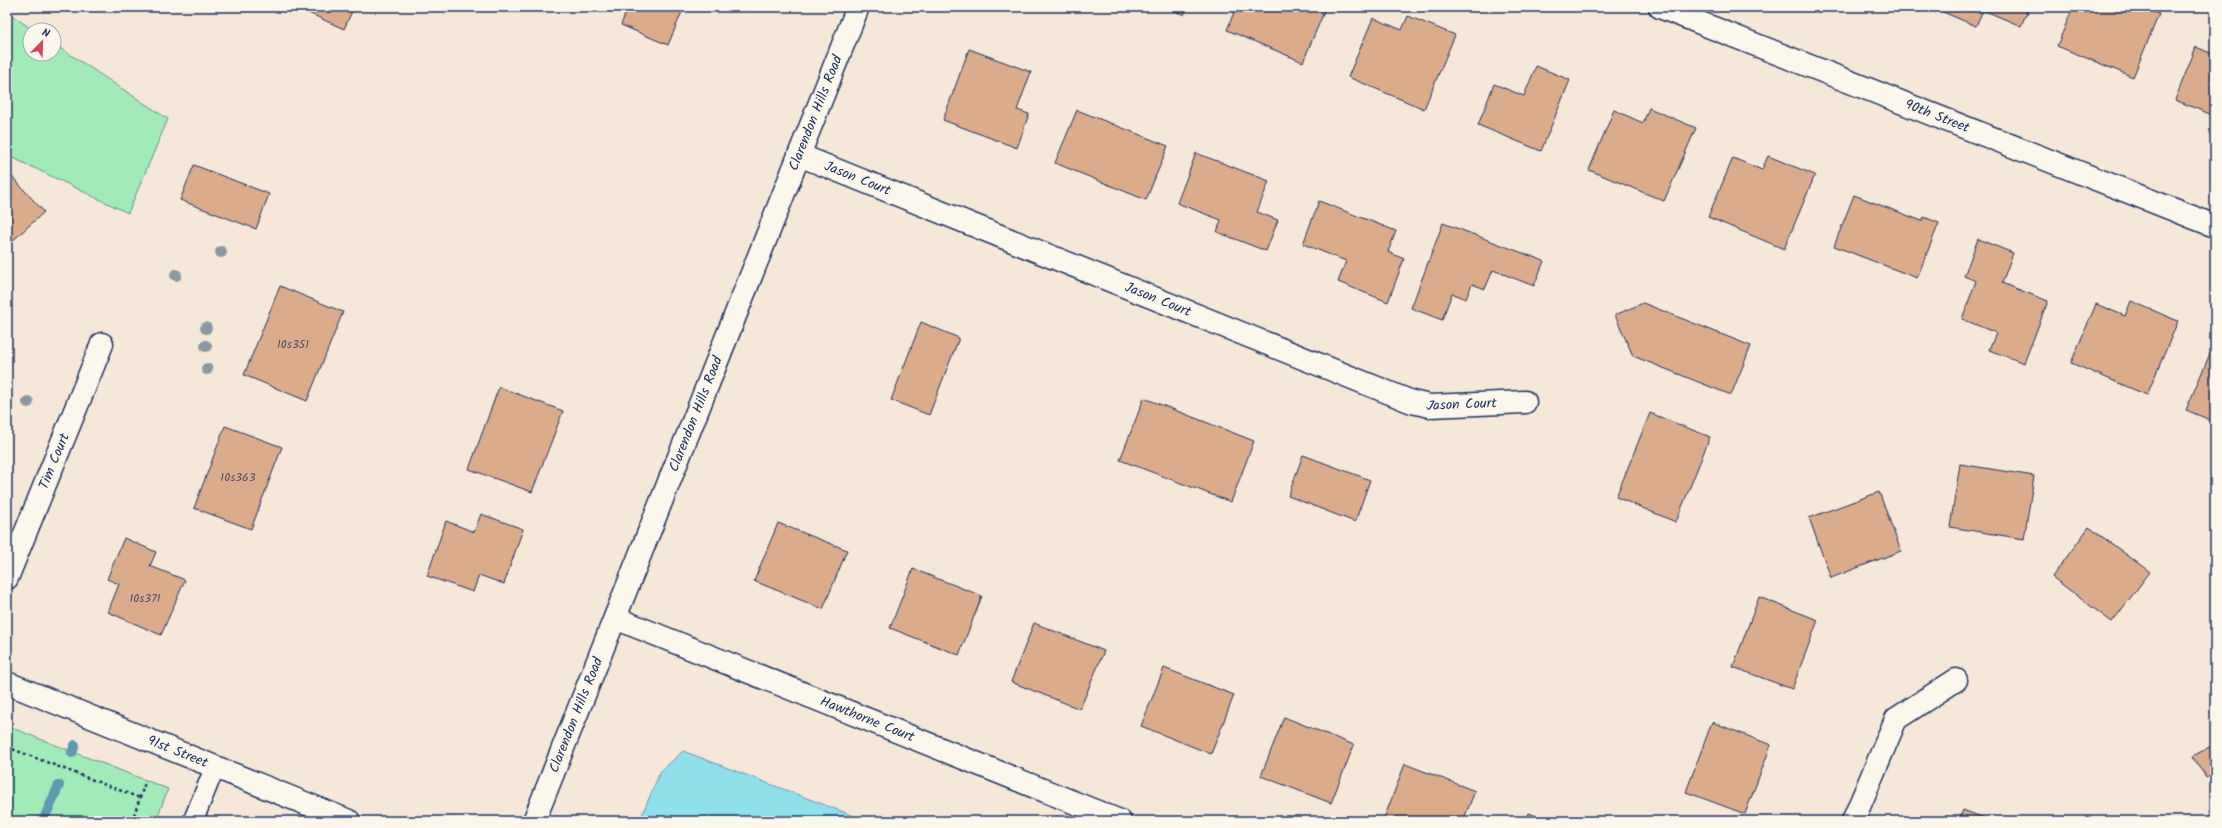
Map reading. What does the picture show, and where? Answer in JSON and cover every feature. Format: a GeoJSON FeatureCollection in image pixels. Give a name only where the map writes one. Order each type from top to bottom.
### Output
{"type":"FeatureCollection","features":[{"type":"Feature","properties":{"kind":"street","name":"Clarendon Hills Road"},"geometry":{"type":"LineString","coordinates":[[534,821],[858,7]]}},
{"type":"Feature","properties":{"kind":"street","name":"90th Street"},"geometry":{"type":"LineString","coordinates":[[1660,7],[2215,226]]}},
{"type":"Feature","properties":{"kind":"street","name":"Jason Court"},"geometry":{"type":"LineString","coordinates":[[799,156],[1412,402],[1430,406],[1526,402]]}},
{"type":"Feature","properties":{"kind":"street","name":"Tim Court"},"geometry":{"type":"LineString","coordinates":[[7,578],[102,344]]}},
{"type":"Feature","properties":{"kind":"street","name":"Hawthorne Court"},"geometry":{"type":"LineString","coordinates":[[615,618],[1120,821]]}},
{"type":"Feature","properties":{"kind":"street"},"geometry":{"type":"LineString","coordinates":[[1853,821],[1896,719],[1956,680]]}},
{"type":"Feature","properties":{"kind":"street","name":"91st Street"},"geometry":{"type":"LineString","coordinates":[[7,683],[349,821]]}},
{"type":"Feature","properties":{"kind":"lane"},"geometry":{"type":"LineString","coordinates":[[193,821],[215,767]]}},
{"type":"Feature","properties":{"kind":"path"},"geometry":{"type":"LineString","coordinates":[[7,747],[140,798]]}},
{"type":"Feature","properties":{"kind":"path"},"geometry":{"type":"LineString","coordinates":[[132,821],[146,780]]}},
{"type":"Feature","properties":{"kind":"green space"},"geometry":{"type":"Polygon","coordinates":[[[7,12],[22,22],[22,62],[62,62],[62,49],[168,119],[128,213],[7,155],[7,12]]]}},
{"type":"Feature","properties":{"kind":"green space"},"geometry":{"type":"Polygon","coordinates":[[[7,726],[168,789],[156,821],[7,821],[7,726]]]}},
{"type":"Feature","properties":{"kind":"water"},"geometry":{"type":"Polygon","coordinates":[[[683,751],[867,821],[646,821],[642,815],[660,772],[683,751]]]}},
{"type":"Feature","properties":{"kind":"building"},"geometry":{"type":"Polygon","coordinates":[[[303,7],[354,7],[344,29],[302,10],[303,7]]]}},
{"type":"Feature","properties":{"kind":"building"},"geometry":{"type":"Polygon","coordinates":[[[628,7],[684,7],[668,45],[621,25],[628,7]]]}},
{"type":"Feature","properties":{"kind":"building"},"geometry":{"type":"Polygon","coordinates":[[[1166,7],[1187,7],[1184,15],[1166,7]]]}},
{"type":"Feature","properties":{"kind":"building"},"geometry":{"type":"Polygon","coordinates":[[[1236,7],[1326,7],[1303,62],[1227,30],[1236,7]]]}},
{"type":"Feature","properties":{"kind":"building"},"geometry":{"type":"Polygon","coordinates":[[[1931,7],[2029,7],[2021,26],[1983,10],[1976,26],[1931,7]]]}},
{"type":"Feature","properties":{"kind":"building"},"geometry":{"type":"Polygon","coordinates":[[[2073,7],[2141,7],[2159,14],[2133,77],[2057,46],[2073,7]]]}},
{"type":"Feature","properties":{"kind":"building"},"geometry":{"type":"Polygon","coordinates":[[[1408,16],[1455,35],[1424,109],[1348,77],[1373,18],[1402,30],[1408,16]]]}},
{"type":"Feature","properties":{"kind":"building"},"geometry":{"type":"Polygon","coordinates":[[[2196,47],[2215,55],[2215,116],[2175,100],[2196,47]]]}},
{"type":"Feature","properties":{"kind":"building"},"geometry":{"type":"Polygon","coordinates":[[[969,49],[1031,72],[1017,110],[1029,114],[1017,148],[943,120],[969,49]]]}},
{"type":"Feature","properties":{"kind":"building"},"geometry":{"type":"Polygon","coordinates":[[[1536,66],[1570,80],[1541,151],[1478,125],[1494,84],[1524,96],[1536,66]]]}},
{"type":"Feature","properties":{"kind":"building"},"geometry":{"type":"Polygon","coordinates":[[[1649,108],[1696,128],[1664,201],[1589,170],[1614,110],[1643,123],[1649,108]]]}},
{"type":"Feature","properties":{"kind":"building"},"geometry":{"type":"Polygon","coordinates":[[[1077,110],[1168,146],[1146,200],[1055,163],[1077,110]]]}},
{"type":"Feature","properties":{"kind":"building"},"geometry":{"type":"Polygon","coordinates":[[[1196,153],[1269,181],[1257,212],[1278,220],[1266,251],[1217,232],[1221,220],[1177,203],[1196,153]]]}},
{"type":"Feature","properties":{"kind":"building"},"geometry":{"type":"Polygon","coordinates":[[[1768,156],[1815,175],[1784,249],[1708,217],[1733,158],[1762,170],[1768,156]]]}},
{"type":"Feature","properties":{"kind":"building"},"geometry":{"type":"Polygon","coordinates":[[[194,165],[269,194],[256,229],[180,200],[194,165]]]}},
{"type":"Feature","properties":{"kind":"building"},"geometry":{"type":"Polygon","coordinates":[[[7,171],[44,212],[7,246],[7,171]]]}},
{"type":"Feature","properties":{"kind":"building"},"geometry":{"type":"Polygon","coordinates":[[[1854,195],[1922,221],[1924,217],[1939,223],[1917,278],[1834,246],[1854,195]]]}},
{"type":"Feature","properties":{"kind":"building"},"geometry":{"type":"Polygon","coordinates":[[[1319,201],[1396,231],[1388,252],[1404,259],[1388,302],[1338,282],[1346,261],[1303,244],[1319,201]]]}},
{"type":"Feature","properties":{"kind":"building"},"geometry":{"type":"Polygon","coordinates":[[[1443,223],[1544,261],[1534,286],[1493,270],[1485,289],[1472,284],[1466,299],[1452,293],[1442,320],[1411,308],[1443,223]]]}},
{"type":"Feature","properties":{"kind":"building"},"geometry":{"type":"Polygon","coordinates":[[[1978,239],[2013,253],[2002,283],[2048,301],[2024,363],[1989,350],[1996,333],[1962,319],[1976,281],[1964,276],[1978,239]]]}},
{"type":"Feature","properties":{"kind":"building"},"geometry":{"type":"Polygon","coordinates":[[[280,286],[343,312],[307,401],[244,375],[280,286]]]}},
{"type":"Feature","properties":{"kind":"building"},"geometry":{"type":"Polygon","coordinates":[[[2131,301],[2178,321],[2147,395],[2071,363],[2096,304],[2125,316],[2131,301]]]}},
{"type":"Feature","properties":{"kind":"building"},"geometry":{"type":"Polygon","coordinates":[[[1643,303],[1751,346],[1731,395],[1633,356],[1615,315],[1643,303]]]}},
{"type":"Feature","properties":{"kind":"building"},"geometry":{"type":"Polygon","coordinates":[[[921,322],[959,338],[929,415],[891,400],[921,322]]]}},
{"type":"Feature","properties":{"kind":"building"},"geometry":{"type":"Polygon","coordinates":[[[2215,342],[2215,422],[2186,410],[2215,342]]]}},
{"type":"Feature","properties":{"kind":"building"},"geometry":{"type":"Polygon","coordinates":[[[499,387],[563,411],[532,492],[469,469],[499,387]]]}},
{"type":"Feature","properties":{"kind":"building"},"geometry":{"type":"Polygon","coordinates":[[[1144,398],[1254,441],[1231,502],[1120,460],[1144,398]]]}},
{"type":"Feature","properties":{"kind":"building"},"geometry":{"type":"Polygon","coordinates":[[[1650,413],[1710,437],[1676,522],[1616,497],[1650,413]]]}},
{"type":"Feature","properties":{"kind":"building"},"geometry":{"type":"Polygon","coordinates":[[[225,426],[282,447],[251,529],[194,508],[225,426]]]}},
{"type":"Feature","properties":{"kind":"building"},"geometry":{"type":"Polygon","coordinates":[[[1303,455],[1370,480],[1355,522],[1288,496],[1303,455]]]}},
{"type":"Feature","properties":{"kind":"building"},"geometry":{"type":"Polygon","coordinates":[[[1960,464],[2034,476],[2024,539],[1950,527],[1960,464]]]}},
{"type":"Feature","properties":{"kind":"building"},"geometry":{"type":"Polygon","coordinates":[[[1879,492],[1901,551],[1831,578],[1809,518],[1879,492]]]}},
{"type":"Feature","properties":{"kind":"building"},"geometry":{"type":"Polygon","coordinates":[[[481,514],[523,529],[504,584],[479,575],[473,592],[427,576],[446,521],[474,532],[481,514]]]}},
{"type":"Feature","properties":{"kind":"building"},"geometry":{"type":"Polygon","coordinates":[[[778,523],[847,550],[823,609],[754,581],[778,523]]]}},
{"type":"Feature","properties":{"kind":"building"},"geometry":{"type":"Polygon","coordinates":[[[2089,527],[2150,572],[2112,622],[2052,577],[2089,527]]]}},
{"type":"Feature","properties":{"kind":"building"},"geometry":{"type":"Polygon","coordinates":[[[124,538],[156,552],[150,566],[185,580],[161,635],[108,612],[119,584],[107,579],[124,538]]]}},
{"type":"Feature","properties":{"kind":"building"},"geometry":{"type":"Polygon","coordinates":[[[913,569],[982,596],[959,655],[890,628],[913,569]]]}},
{"type":"Feature","properties":{"kind":"building"},"geometry":{"type":"Polygon","coordinates":[[[1759,597],[1818,620],[1792,689],[1733,667],[1759,597]]]}},
{"type":"Feature","properties":{"kind":"building"},"geometry":{"type":"Polygon","coordinates":[[[1034,623],[1104,651],[1080,709],[1011,682],[1034,623]]]}},
{"type":"Feature","properties":{"kind":"building"},"geometry":{"type":"Polygon","coordinates":[[[1164,668],[1234,695],[1211,754],[1141,726],[1164,668]]]}},
{"type":"Feature","properties":{"kind":"building"},"geometry":{"type":"Polygon","coordinates":[[[1284,717],[1354,745],[1331,803],[1261,776],[1284,717]]]}},
{"type":"Feature","properties":{"kind":"building"},"geometry":{"type":"Polygon","coordinates":[[[1712,722],[1771,745],[1745,814],[1686,792],[1712,722]]]}},
{"type":"Feature","properties":{"kind":"building"},"geometry":{"type":"Polygon","coordinates":[[[2215,744],[2215,773],[2206,778],[2193,756],[2215,744]]]}},
{"type":"Feature","properties":{"kind":"building"},"geometry":{"type":"Polygon","coordinates":[[[1405,764],[1475,791],[1463,821],[1383,821],[1405,764]]]}},
{"type":"Feature","properties":{"kind":"building"},"geometry":{"type":"Polygon","coordinates":[[[1963,810],[1992,821],[1959,821],[1963,810]]]}},
{"type":"Feature","properties":{"kind":"building"},"geometry":{"type":"Polygon","coordinates":[[[1529,813],[1549,821],[1526,821],[1529,813]]]}},
{"type":"Feature","properties":{"kind":"waterway"},"geometry":{"type":"LineString","coordinates":[[72,753],[75,745]]}},
{"type":"Feature","properties":{"kind":"waterway"},"geometry":{"type":"LineString","coordinates":[[43,821],[59,785]]}}]}
